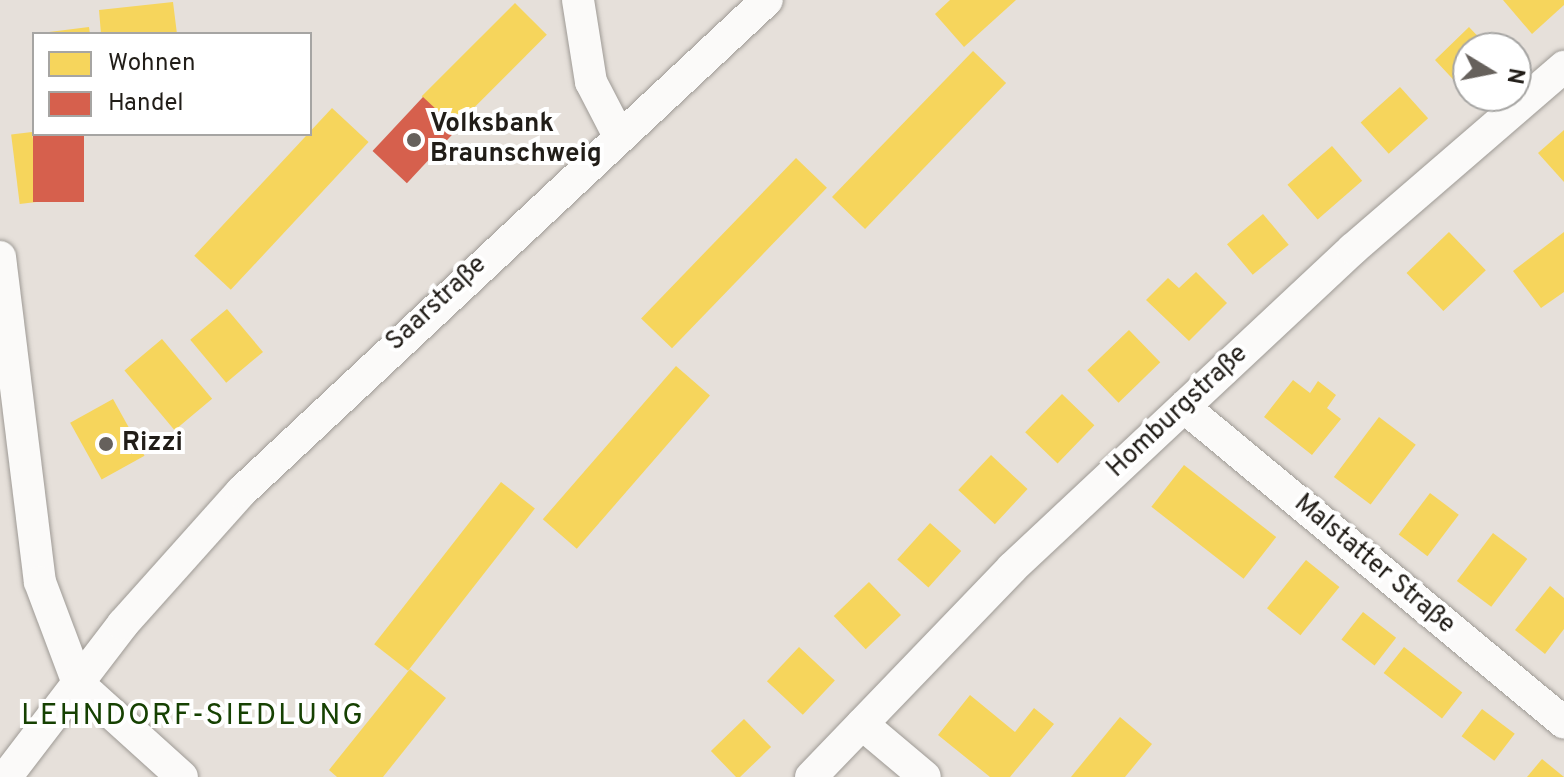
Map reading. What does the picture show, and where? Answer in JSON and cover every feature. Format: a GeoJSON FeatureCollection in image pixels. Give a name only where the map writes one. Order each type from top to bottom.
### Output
{"type":"FeatureCollection","features":[{"type":"Feature","properties":{"kind":"street"},"geometry":{"type":"LineString","coordinates":[[578,0],[591,82],[618,134]]}},
{"type":"Feature","properties":{"kind":"street","name":"Saarstraße"},"geometry":{"type":"LineString","coordinates":[[6,777],[123,624],[241,492],[618,134],[767,0]]}},
{"type":"Feature","properties":{"kind":"street","name":"Homburgstraße"},"geometry":{"type":"LineString","coordinates":[[811,777],[1184,407],[1564,67]]}},
{"type":"Feature","properties":{"kind":"street"},"geometry":{"type":"LineString","coordinates":[[0,257],[30,538],[78,683],[182,777]]}},
{"type":"Feature","properties":{"kind":"street","name":"Malstatter Straße"},"geometry":{"type":"LineString","coordinates":[[1184,407],[1564,723]]}},
{"type":"Feature","properties":{"kind":"street"},"geometry":{"type":"LineString","coordinates":[[862,724],[925,777]]}},
{"type":"Feature","properties":{"kind":"building: Wohnen"},"geometry":{"type":"Polygon","coordinates":[[[950,0],[1016,0],[964,47],[935,14],[950,0]]]}},
{"type":"Feature","properties":{"kind":"building: Wohnen"},"geometry":{"type":"Polygon","coordinates":[[[1503,0],[1564,0],[1564,5],[1532,34],[1503,0]]]}},
{"type":"Feature","properties":{"kind":"building: Wohnen"},"geometry":{"type":"Polygon","coordinates":[[[173,2],[177,32],[101,32],[99,10],[173,2]]]}},
{"type":"Feature","properties":{"kind":"building: Wohnen"},"geometry":{"type":"Polygon","coordinates":[[[515,3],[547,35],[453,128],[422,96],[515,3]]]}},
{"type":"Feature","properties":{"kind":"building: Wohnen"},"geometry":{"type":"Polygon","coordinates":[[[89,27],[90,32],[49,32],[89,27]]]}},
{"type":"Feature","properties":{"kind":"building: Wohnen"},"geometry":{"type":"Polygon","coordinates":[[[1452,44],[1452,78],[1435,60],[1452,44]]]}},
{"type":"Feature","properties":{"kind":"building: Wohnen"},"geometry":{"type":"Polygon","coordinates":[[[973,51],[1006,83],[865,229],[832,197],[973,51]]]}},
{"type":"Feature","properties":{"kind":"building: Wohnen"},"geometry":{"type":"Polygon","coordinates":[[[1400,87],[1428,118],[1389,154],[1361,122],[1400,87]]]}},
{"type":"Feature","properties":{"kind":"building: Wohnen"},"geometry":{"type":"Polygon","coordinates":[[[332,108],[369,142],[231,290],[194,256],[306,136],[312,136],[312,129],[332,108]]]}},
{"type":"Feature","properties":{"kind":"building: Wohnen"},"geometry":{"type":"Polygon","coordinates":[[[1564,130],[1564,182],[1538,153],[1564,130]]]}},
{"type":"Feature","properties":{"kind":"building: Wohnen"},"geometry":{"type":"Polygon","coordinates":[[[32,132],[41,201],[20,204],[11,135],[32,132]]]}},
{"type":"Feature","properties":{"kind":"building: Wohnen"},"geometry":{"type":"Polygon","coordinates":[[[1332,146],[1362,181],[1318,219],[1287,185],[1332,146]]]}},
{"type":"Feature","properties":{"kind":"building: Wohnen"},"geometry":{"type":"Polygon","coordinates":[[[796,158],[827,188],[672,348],[641,318],[796,158]]]}},
{"type":"Feature","properties":{"kind":"building: Wohnen"},"geometry":{"type":"Polygon","coordinates":[[[1263,214],[1289,245],[1253,275],[1227,244],[1263,214]]]}},
{"type":"Feature","properties":{"kind":"building: Wohnen"},"geometry":{"type":"Polygon","coordinates":[[[1449,232],[1486,270],[1443,311],[1407,273],[1449,232]]]}},
{"type":"Feature","properties":{"kind":"building: Wohnen"},"geometry":{"type":"Polygon","coordinates":[[[1564,232],[1564,292],[1541,308],[1513,271],[1564,232]]]}},
{"type":"Feature","properties":{"kind":"building: Wohnen"},"geometry":{"type":"Polygon","coordinates":[[[1196,272],[1227,303],[1189,341],[1146,300],[1168,278],[1179,288],[1196,272]]]}},
{"type":"Feature","properties":{"kind":"building: Wohnen"},"geometry":{"type":"Polygon","coordinates":[[[227,309],[263,352],[226,383],[190,340],[227,309]]]}},
{"type":"Feature","properties":{"kind":"building: Wohnen"},"geometry":{"type":"Polygon","coordinates":[[[1129,330],[1160,362],[1119,403],[1087,370],[1129,330]]]}},
{"type":"Feature","properties":{"kind":"building: Wohnen"},"geometry":{"type":"Polygon","coordinates":[[[162,339],[212,399],[175,430],[124,370],[162,339]]]}},
{"type":"Feature","properties":{"kind":"building: Wohnen"},"geometry":{"type":"Polygon","coordinates":[[[676,366],[710,396],[577,549],[543,519],[676,366]]]}},
{"type":"Feature","properties":{"kind":"building: Wohnen"},"geometry":{"type":"Polygon","coordinates":[[[1293,380],[1310,393],[1318,381],[1336,395],[1327,408],[1341,419],[1312,455],[1264,417],[1293,380]]]}},
{"type":"Feature","properties":{"kind":"building: Wohnen"},"geometry":{"type":"Polygon","coordinates":[[[1062,394],[1094,425],[1058,463],[1025,432],[1062,394]]]}},
{"type":"Feature","properties":{"kind":"building: Wohnen"},"geometry":{"type":"Polygon","coordinates":[[[113,399],[145,456],[102,480],[70,423],[113,399]]]}},
{"type":"Feature","properties":{"kind":"building: Wohnen"},"geometry":{"type":"Polygon","coordinates":[[[1379,417],[1416,445],[1371,505],[1334,477],[1379,417]]]}},
{"type":"Feature","properties":{"kind":"building: Wohnen"},"geometry":{"type":"Polygon","coordinates":[[[991,455],[1028,489],[995,524],[958,490],[991,455]]]}},
{"type":"Feature","properties":{"kind":"building: Wohnen"},"geometry":{"type":"Polygon","coordinates":[[[1184,465],[1276,537],[1244,579],[1151,507],[1184,465]]]}},
{"type":"Feature","properties":{"kind":"building: Wohnen"},"geometry":{"type":"Polygon","coordinates":[[[501,482],[535,508],[408,671],[374,644],[501,482]]]}},
{"type":"Feature","properties":{"kind":"building: Wohnen"},"geometry":{"type":"Polygon","coordinates":[[[1430,493],[1459,515],[1427,556],[1399,535],[1430,493]]]}},
{"type":"Feature","properties":{"kind":"building: Wohnen"},"geometry":{"type":"Polygon","coordinates":[[[930,523],[961,551],[928,588],[897,559],[930,523]]]}},
{"type":"Feature","properties":{"kind":"building: Wohnen"},"geometry":{"type":"Polygon","coordinates":[[[1493,533],[1527,559],[1491,607],[1457,581],[1493,533]]]}},
{"type":"Feature","properties":{"kind":"building: Wohnen"},"geometry":{"type":"Polygon","coordinates":[[[1306,560],[1339,587],[1300,635],[1267,608],[1306,560]]]}},
{"type":"Feature","properties":{"kind":"building: Wohnen"},"geometry":{"type":"Polygon","coordinates":[[[869,582],[901,615],[866,649],[834,616],[869,582]]]}},
{"type":"Feature","properties":{"kind":"building: Wohnen"},"geometry":{"type":"Polygon","coordinates":[[[1550,586],[1564,598],[1564,629],[1545,654],[1515,630],[1550,586]]]}},
{"type":"Feature","properties":{"kind":"building: Wohnen"},"geometry":{"type":"Polygon","coordinates":[[[1363,612],[1396,638],[1375,665],[1341,640],[1363,612]]]}},
{"type":"Feature","properties":{"kind":"building: Wohnen"},"geometry":{"type":"Polygon","coordinates":[[[799,647],[835,680],[803,715],[767,681],[799,647]]]}},
{"type":"Feature","properties":{"kind":"building: Wohnen"},"geometry":{"type":"Polygon","coordinates":[[[1404,647],[1462,693],[1442,719],[1384,673],[1404,647]]]}},
{"type":"Feature","properties":{"kind":"building: Wohnen"},"geometry":{"type":"Polygon","coordinates":[[[410,669],[446,698],[383,777],[337,777],[329,770],[410,669]]]}},
{"type":"Feature","properties":{"kind":"building: Wohnen"},"geometry":{"type":"Polygon","coordinates":[[[970,695],[1015,732],[1034,708],[1054,724],[1010,777],[990,777],[938,735],[970,695]]]}},
{"type":"Feature","properties":{"kind":"building: Wohnen"},"geometry":{"type":"Polygon","coordinates":[[[1482,709],[1515,734],[1494,761],[1462,736],[1482,709]]]}},
{"type":"Feature","properties":{"kind":"building: Wohnen"},"geometry":{"type":"Polygon","coordinates":[[[1120,717],[1152,744],[1125,777],[1071,777],[1120,717]]]}},
{"type":"Feature","properties":{"kind":"building: Wohnen"},"geometry":{"type":"Polygon","coordinates":[[[744,719],[771,747],[740,777],[736,777],[711,751],[744,719]]]}},
{"type":"Feature","properties":{"kind":"building: Wohnen"},"geometry":{"type":"Polygon","coordinates":[[[1542,759],[1564,777],[1527,777],[1542,759]]]}},
{"type":"Feature","properties":{"kind":"building: Handel","name":"Volksbank Braunschweig"},"geometry":{"type":"Polygon","coordinates":[[[423,97],[457,129],[407,183],[373,151],[423,97]]]}},
{"type":"Feature","properties":{"kind":"building: Handel"},"geometry":{"type":"Polygon","coordinates":[[[33,136],[84,136],[84,202],[33,202],[33,136]]]}},
{"type":"Feature","properties":{"kind":"place","name":"Volksbank Braunschweig"},"geometry":{"type":"Point","coordinates":[414,140]}},
{"type":"Feature","properties":{"kind":"place","name":"Rizzi"},"geometry":{"type":"Point","coordinates":[106,444]}},
{"type":"Feature","properties":{"kind":"district","name":"LEHNDORF-SIEDLUNG"},"geometry":{"type":"Point","coordinates":[193,717]}}]}
